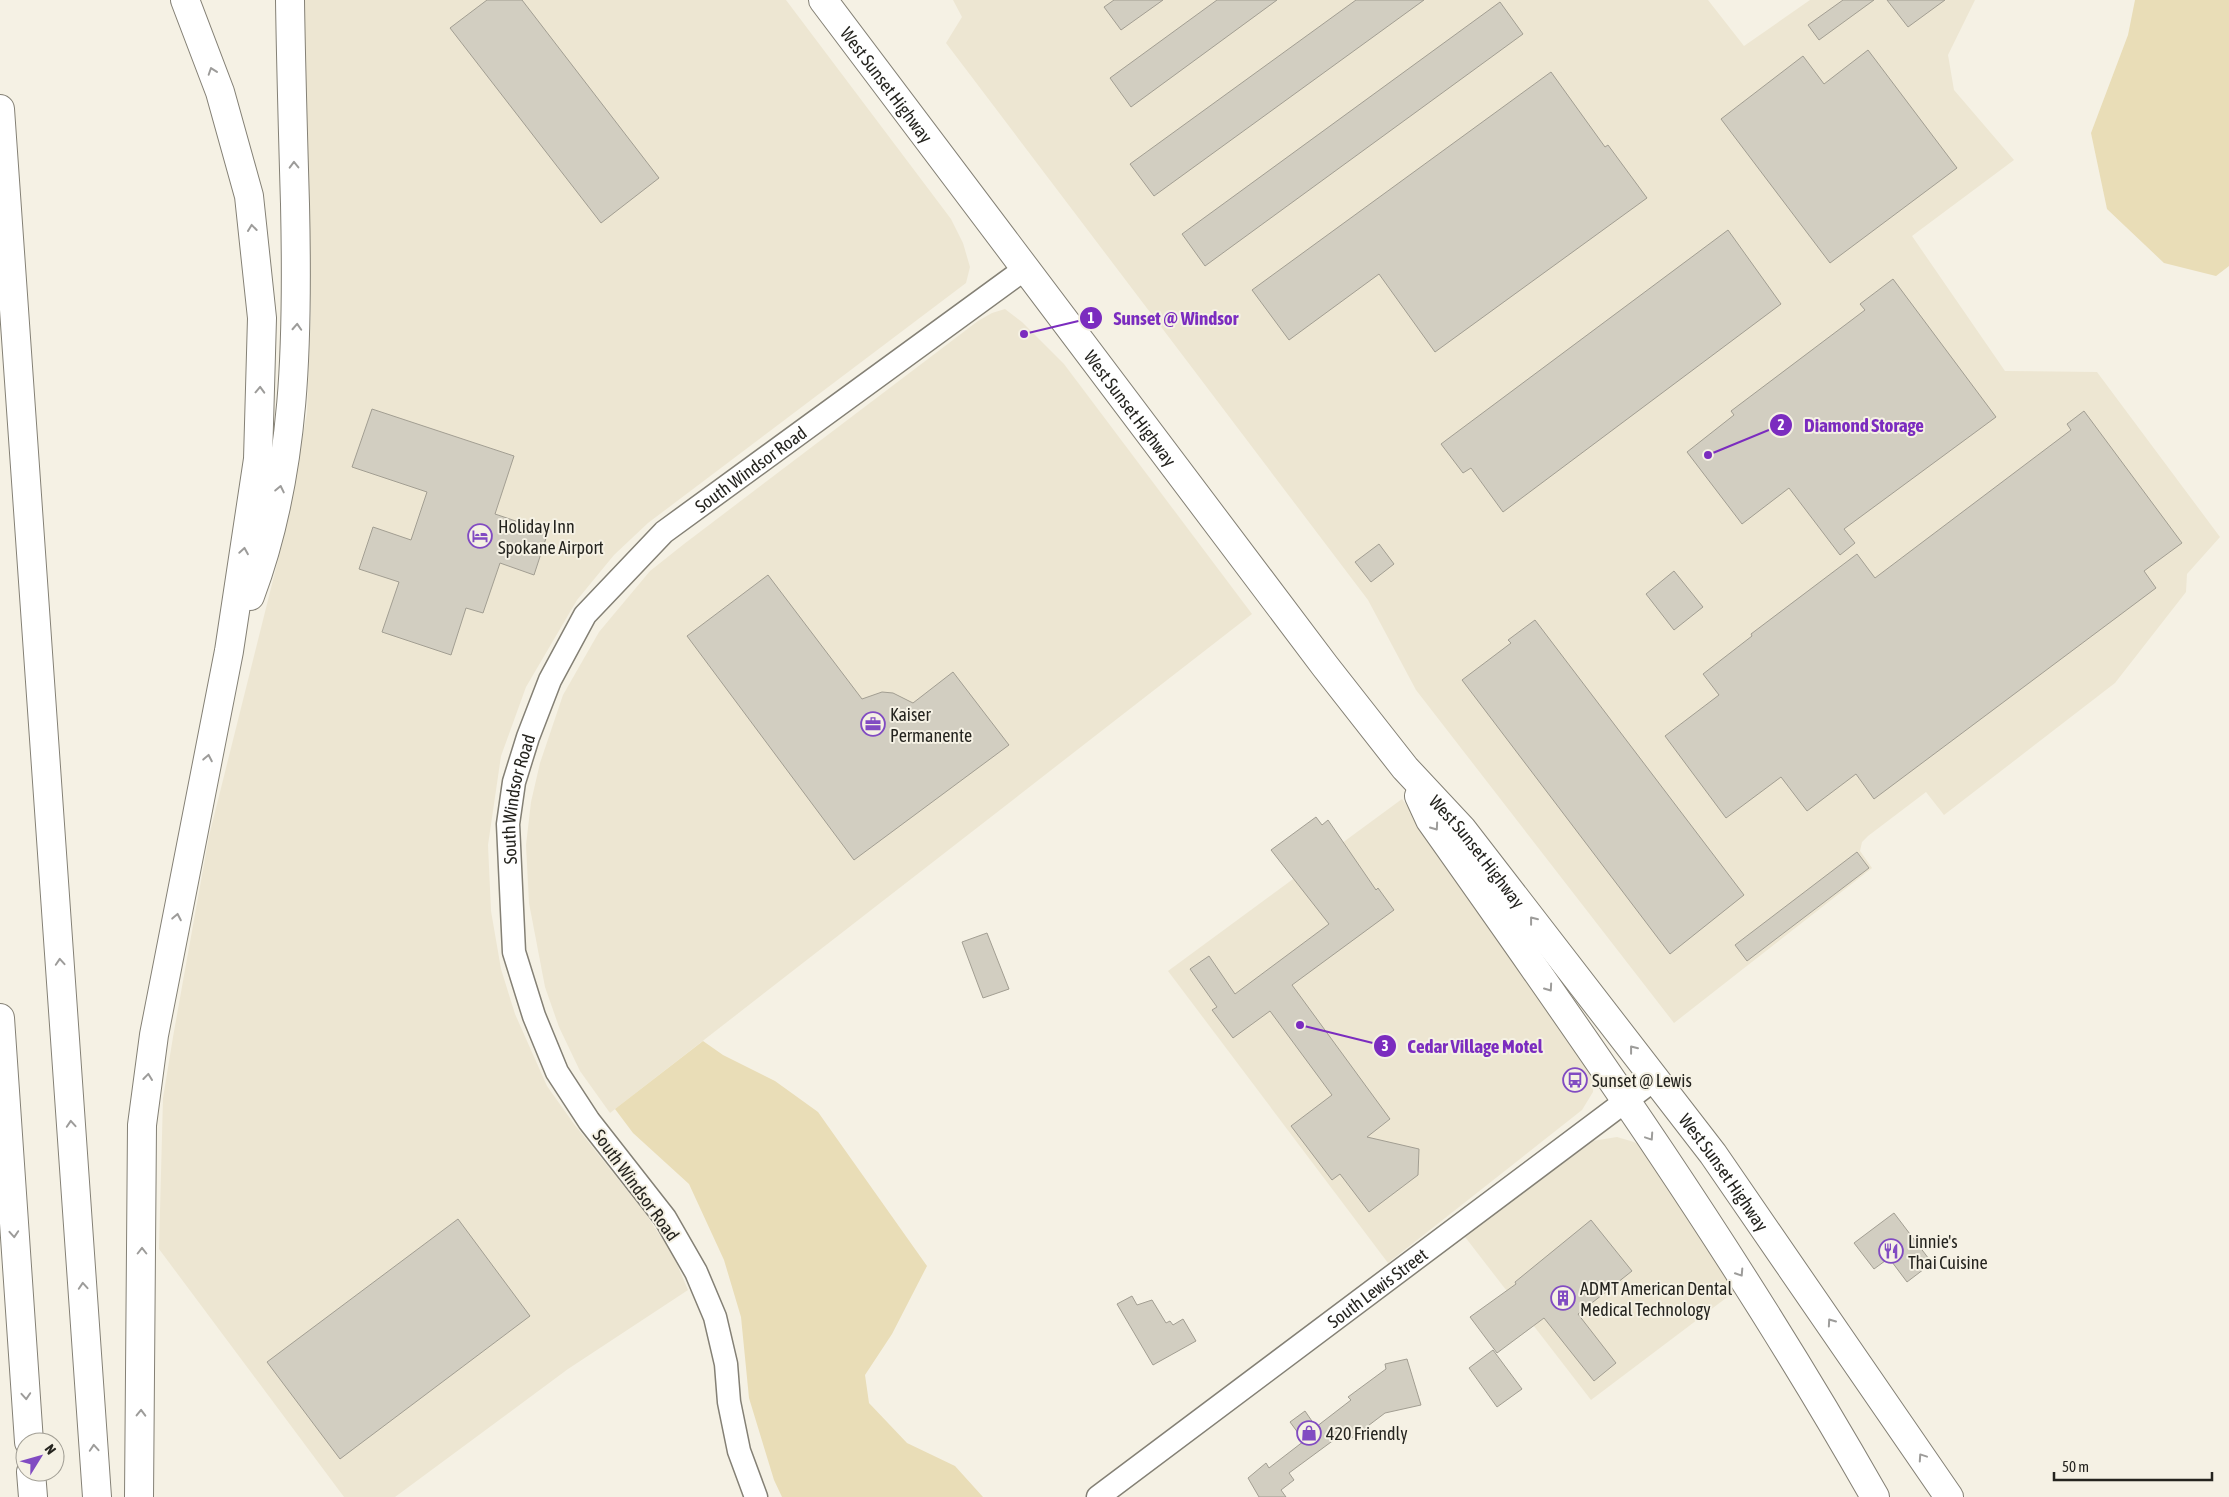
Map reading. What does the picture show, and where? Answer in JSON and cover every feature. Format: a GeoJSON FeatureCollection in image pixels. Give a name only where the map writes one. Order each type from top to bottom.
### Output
{"type":"FeatureCollection","features":[{"type":"Feature","properties":{"kind":"main road"},"geometry":{"type":"LineString","coordinates":[[139,1497],[142,1125],[154,1035],[229,651],[258,459],[262,318],[249,196],[220,92],[185,0]]}},
{"type":"Feature","properties":{"kind":"main road"},"geometry":{"type":"LineString","coordinates":[[229,651],[260,569],[282,486],[292,405],[297,315],[290,0]]}},
{"type":"Feature","properties":{"kind":"main road","name":"West Sunset Highway"},"geometry":{"type":"LineString","coordinates":[[823,0],[1325,666],[1405,768],[1462,829],[1746,1199],[1949,1497]]}},
{"type":"Feature","properties":{"kind":"main road"},"geometry":{"type":"LineString","coordinates":[[0,109],[97,1497]]}},
{"type":"Feature","properties":{"kind":"main road","name":"West Sunset Highway"},"geometry":{"type":"LineString","coordinates":[[1405,768],[1430,820],[1568,1015],[1766,1313],[1875,1497]]}},
{"type":"Feature","properties":{"kind":"main road"},"geometry":{"type":"LineString","coordinates":[[0,1018],[28,1432]]}},
{"type":"Feature","properties":{"kind":"main road"},"geometry":{"type":"LineString","coordinates":[[0,1094],[11,1185]]}},
{"type":"Feature","properties":{"kind":"main road"},"geometry":{"type":"LineString","coordinates":[[32,1482],[33,1497]]}},
{"type":"Feature","properties":{"kind":"street","name":"South Windsor Road"},"geometry":{"type":"LineString","coordinates":[[756,1497],[739,1451],[729,1402],[726,1364],[715,1317],[696,1272],[665,1218],[589,1121],[557,1072],[534,1016],[514,952],[508,824],[514,782],[528,737],[550,680],[585,615],[664,532],[1026,268]]}},
{"type":"Feature","properties":{"kind":"street","name":"South Lewis Street"},"geometry":{"type":"LineString","coordinates":[[1098,1497],[1655,1079]]}},
{"type":"Feature","properties":{"kind":"shaded area"},"geometry":{"type":"Polygon","coordinates":[[[304,0],[786,0],[951,219],[963,243],[970,267],[966,283],[648,523],[614,555],[577,600],[526,687],[501,756],[488,845],[491,911],[501,969],[515,1014],[547,1086],[574,1124],[645,1213],[673,1255],[688,1290],[568,1369],[395,1497],[344,1497],[159,1249],[163,1098],[173,1037],[209,836],[284,536],[307,413],[311,311],[304,0]]]}},
{"type":"Feature","properties":{"kind":"shaded area"},"geometry":{"type":"Polygon","coordinates":[[[953,0],[1708,0],[1744,46],[1810,0],[1975,0],[1948,55],[1954,90],[2014,160],[1912,236],[2005,371],[2097,372],[2220,537],[2187,574],[2186,592],[2115,683],[1944,815],[1926,792],[1868,836],[1862,842],[1860,851],[1872,868],[1674,1023],[1416,690],[1368,600],[946,43],[962,17],[953,0]]]}},
{"type":"Feature","properties":{"kind":"shaded area"},"geometry":{"type":"Polygon","coordinates":[[[2135,0],[2229,0],[2229,266],[2216,276],[2164,263],[2107,209],[2091,133],[2128,35],[2135,0]]]}},
{"type":"Feature","properties":{"kind":"shaded area"},"geometry":{"type":"Polygon","coordinates":[[[1005,309],[1022,322],[1064,364],[1252,614],[610,1113],[580,1071],[559,1027],[545,987],[529,903],[526,845],[531,802],[540,763],[563,695],[599,632],[650,571],[978,321],[992,313],[1005,309]]]}},
{"type":"Feature","properties":{"kind":"shaded area"},"geometry":{"type":"Polygon","coordinates":[[[1402,799],[1588,1064],[1594,1081],[1593,1092],[1582,1110],[1388,1263],[1168,971],[1402,799]]]}},
{"type":"Feature","properties":{"kind":"shaded area"},"geometry":{"type":"Polygon","coordinates":[[[703,1041],[723,1055],[775,1081],[818,1112],[927,1266],[892,1334],[865,1375],[869,1403],[907,1443],[955,1466],[983,1497],[782,1497],[774,1480],[749,1398],[741,1317],[724,1260],[689,1184],[633,1133],[615,1109],[703,1041]]]}},
{"type":"Feature","properties":{"kind":"shaded area"},"geometry":{"type":"Polygon","coordinates":[[[1617,1137],[1634,1142],[1648,1150],[1738,1289],[1591,1400],[1462,1233],[1556,1163],[1592,1141],[1617,1137]]]}},
{"type":"Feature","properties":{"kind":"building"},"geometry":{"type":"Polygon","coordinates":[[[487,0],[522,0],[659,178],[601,223],[450,28],[487,0]]]}},
{"type":"Feature","properties":{"kind":"building"},"geometry":{"type":"Polygon","coordinates":[[[1114,0],[1163,0],[1121,30],[1104,7],[1114,0]]]}},
{"type":"Feature","properties":{"kind":"building"},"geometry":{"type":"Polygon","coordinates":[[[1217,0],[1277,0],[1131,107],[1110,78],[1217,0]]]}},
{"type":"Feature","properties":{"kind":"building"},"geometry":{"type":"Polygon","coordinates":[[[1356,0],[1424,0],[1154,196],[1130,164],[1356,0]]]}},
{"type":"Feature","properties":{"kind":"building"},"geometry":{"type":"Polygon","coordinates":[[[1843,0],[1874,0],[1819,40],[1808,25],[1843,0]]]}},
{"type":"Feature","properties":{"kind":"building"},"geometry":{"type":"Polygon","coordinates":[[[1887,0],[1945,0],[1908,27],[1887,0]]]}},
{"type":"Feature","properties":{"kind":"building"},"geometry":{"type":"Polygon","coordinates":[[[1500,2],[1523,34],[1205,266],[1182,234],[1500,2]]]}},
{"type":"Feature","properties":{"kind":"building"},"geometry":{"type":"Polygon","coordinates":[[[1868,50],[1957,168],[1830,263],[1721,119],[1803,56],[1824,84],[1868,50]]]}},
{"type":"Feature","properties":{"kind":"building"},"geometry":{"type":"Polygon","coordinates":[[[1551,72],[1605,147],[1608,145],[1647,198],[1435,352],[1379,274],[1289,340],[1252,290],[1551,72]]]}},
{"type":"Feature","properties":{"kind":"building"},"geometry":{"type":"Polygon","coordinates":[[[1728,230],[1781,304],[1503,512],[1471,468],[1463,473],[1441,444],[1728,230]]]}},
{"type":"Feature","properties":{"kind":"building"},"geometry":{"type":"Polygon","coordinates":[[[1893,279],[1996,417],[1844,529],[1855,543],[1840,555],[1789,488],[1742,524],[1687,452],[1734,415],[1731,411],[1865,310],[1860,304],[1893,279]]]}},
{"type":"Feature","properties":{"kind":"building","name":"Holiday Inn Spokane Airport"},"geometry":{"type":"Polygon","coordinates":[[[372,409],[514,456],[495,514],[548,532],[534,575],[500,563],[483,613],[466,608],[451,655],[382,632],[399,582],[359,569],[373,527],[411,540],[427,492],[352,467],[372,409]]]}},
{"type":"Feature","properties":{"kind":"building"},"geometry":{"type":"Polygon","coordinates":[[[2084,411],[2182,543],[2144,571],[2156,588],[1874,799],[1856,774],[1807,811],[1781,777],[1726,818],[1665,736],[1719,695],[1703,674],[1752,636],[1751,634],[1857,554],[1875,578],[2071,430],[2067,424],[2084,411]]]}},
{"type":"Feature","properties":{"kind":"building"},"geometry":{"type":"Polygon","coordinates":[[[1379,544],[1394,564],[1371,582],[1355,562],[1379,544]]]}},
{"type":"Feature","properties":{"kind":"building"},"geometry":{"type":"Polygon","coordinates":[[[1674,571],[1703,607],[1674,630],[1646,594],[1674,571]]]}},
{"type":"Feature","properties":{"kind":"building","name":"Kaiser Permanente"},"geometry":{"type":"Polygon","coordinates":[[[768,575],[862,699],[882,692],[893,693],[913,703],[953,672],[1009,745],[854,860],[687,636],[768,575]]]}},
{"type":"Feature","properties":{"kind":"building"},"geometry":{"type":"Polygon","coordinates":[[[1535,620],[1744,895],[1670,954],[1462,680],[1511,643],[1508,640],[1535,620]]]}},
{"type":"Feature","properties":{"kind":"building"},"geometry":{"type":"Polygon","coordinates":[[[1316,817],[1322,825],[1328,820],[1376,890],[1378,888],[1394,910],[1292,985],[1390,1119],[1367,1137],[1419,1149],[1418,1175],[1369,1212],[1340,1174],[1332,1180],[1291,1126],[1332,1095],[1270,1011],[1233,1038],[1212,1010],[1217,1007],[1190,969],[1209,956],[1235,994],[1329,924],[1271,850],[1316,817]]]}},
{"type":"Feature","properties":{"kind":"building"},"geometry":{"type":"Polygon","coordinates":[[[1857,852],[1869,868],[1747,961],[1735,945],[1857,852]]]}},
{"type":"Feature","properties":{"kind":"building"},"geometry":{"type":"Polygon","coordinates":[[[987,933],[1009,989],[983,998],[962,942],[987,933]]]}},
{"type":"Feature","properties":{"kind":"building","name":"Linnie's Thai Cuisine"},"geometry":{"type":"Polygon","coordinates":[[[1894,1213],[1932,1263],[1907,1282],[1889,1258],[1874,1269],[1854,1243],[1894,1213]]]}},
{"type":"Feature","properties":{"kind":"building"},"geometry":{"type":"Polygon","coordinates":[[[458,1219],[530,1316],[340,1459],[267,1362],[458,1219]]]}},
{"type":"Feature","properties":{"kind":"building","name":"ADMT American Dental Medical Technology"},"geometry":{"type":"Polygon","coordinates":[[[1591,1220],[1632,1271],[1578,1314],[1616,1363],[1594,1381],[1544,1318],[1497,1353],[1470,1317],[1516,1284],[1515,1282],[1591,1220]]]}},
{"type":"Feature","properties":{"kind":"building"},"geometry":{"type":"Polygon","coordinates":[[[1132,1296],[1137,1305],[1152,1300],[1166,1323],[1170,1321],[1173,1325],[1183,1319],[1196,1341],[1153,1365],[1117,1304],[1132,1296]]]}},
{"type":"Feature","properties":{"kind":"building"},"geometry":{"type":"Polygon","coordinates":[[[1493,1350],[1522,1389],[1497,1407],[1469,1368],[1493,1350]]]}},
{"type":"Feature","properties":{"kind":"building"},"geometry":{"type":"Polygon","coordinates":[[[1407,1359],[1421,1405],[1385,1413],[1352,1438],[1346,1431],[1289,1473],[1294,1480],[1281,1490],[1286,1497],[1259,1497],[1248,1478],[1266,1463],[1269,1468],[1304,1441],[1290,1422],[1305,1411],[1316,1427],[1351,1400],[1348,1397],[1386,1369],[1385,1364],[1407,1359]]]}},
{"type":"Feature","properties":{"kind":"place","name":"Sunset @ Windsor"},"geometry":{"type":"Point","coordinates":[1024,334]}},
{"type":"Feature","properties":{"kind":"place","name":"Diamond Storage"},"geometry":{"type":"Point","coordinates":[1708,455]}},
{"type":"Feature","properties":{"kind":"place","name":"Holiday Inn Spokane Airport"},"geometry":{"type":"Point","coordinates":[480,536]}},
{"type":"Feature","properties":{"kind":"place","name":"Kaiser Permanente"},"geometry":{"type":"Point","coordinates":[873,724]}},
{"type":"Feature","properties":{"kind":"place","name":"Cedar Village Motel"},"geometry":{"type":"Point","coordinates":[1300,1025]}},
{"type":"Feature","properties":{"kind":"place","name":"Sunset @ Lewis"},"geometry":{"type":"Point","coordinates":[1575,1080]}},
{"type":"Feature","properties":{"kind":"place","name":"Linnie's Thai Cuisine"},"geometry":{"type":"Point","coordinates":[1891,1251]}},
{"type":"Feature","properties":{"kind":"place","name":"ADMT American Dental Medical Technology"},"geometry":{"type":"Point","coordinates":[1563,1298]}},
{"type":"Feature","properties":{"kind":"place","name":"420 Friendly"},"geometry":{"type":"Point","coordinates":[1309,1433]}}]}
